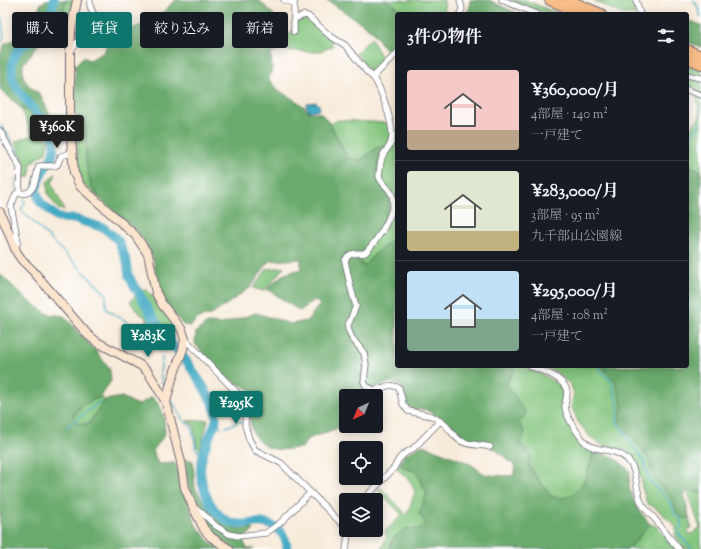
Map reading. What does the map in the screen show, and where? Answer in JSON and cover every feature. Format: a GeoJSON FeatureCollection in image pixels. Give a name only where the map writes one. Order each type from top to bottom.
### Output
{"type":"FeatureCollection","features":[{"type":"Feature","properties":{"kind":"highway"},"geometry":{"type":"LineString","coordinates":[[550,0],[577,12]]}},
{"type":"Feature","properties":{"kind":"highway"},"geometry":{"type":"LineString","coordinates":[[568,0],[596,12]]}},
{"type":"Feature","properties":{"kind":"highway"},"geometry":{"type":"LineString","coordinates":[[689,51],[701,56]]}},
{"type":"Feature","properties":{"kind":"highway"},"geometry":{"type":"LineString","coordinates":[[689,59],[701,64]]}},
{"type":"Feature","properties":{"kind":"street"},"geometry":{"type":"LineString","coordinates":[[77,0],[71,30],[70,52],[71,153],[74,173],[80,186],[135,235],[142,244],[148,254],[156,293],[162,304],[182,330],[185,339],[184,349],[172,378],[166,402]]}},
{"type":"Feature","properties":{"kind":"street"},"geometry":{"type":"LineString","coordinates":[[70,52],[79,40],[80,31],[92,20],[94,15],[90,6],[90,0]]}},
{"type":"Feature","properties":{"kind":"street"},"geometry":{"type":"LineString","coordinates":[[284,0],[294,2],[294,32]]}},
{"type":"Feature","properties":{"kind":"street"},"geometry":{"type":"LineString","coordinates":[[460,0],[462,8],[461,12]]}},
{"type":"Feature","properties":{"kind":"street"},"geometry":{"type":"LineString","coordinates":[[502,0],[531,12]]}},
{"type":"Feature","properties":{"kind":"street"},"geometry":{"type":"LineString","coordinates":[[636,0],[639,12]]}},
{"type":"Feature","properties":{"kind":"street"},"geometry":{"type":"LineString","coordinates":[[294,19],[305,15],[308,16],[330,36],[345,45],[377,82],[387,107],[392,129],[393,137],[391,143],[382,156],[379,176],[380,180],[389,189],[393,201],[386,224],[375,242],[365,253],[352,253],[347,256],[345,261],[356,306],[348,325],[348,329],[352,338],[364,353],[366,364],[364,382],[366,386],[374,390],[391,385],[396,386],[399,388],[404,408],[408,411],[432,416],[451,430],[460,441],[473,445],[482,444],[490,448]]}},
{"type":"Feature","properties":{"kind":"street"},"geometry":{"type":"LineString","coordinates":[[373,77],[395,55]]}},
{"type":"Feature","properties":{"kind":"street"},"geometry":{"type":"LineString","coordinates":[[689,75],[701,78]]}},
{"type":"Feature","properties":{"kind":"street"},"geometry":{"type":"LineString","coordinates":[[689,91],[700,95]]}},
{"type":"Feature","properties":{"kind":"street"},"geometry":{"type":"LineString","coordinates":[[0,131],[20,168],[19,192],[16,194],[11,206],[18,242],[15,248]]}},
{"type":"Feature","properties":{"kind":"street"},"geometry":{"type":"LineString","coordinates":[[19,192],[26,193],[30,191],[39,166],[57,165],[61,156],[71,153]]}},
{"type":"Feature","properties":{"kind":"street"},"geometry":{"type":"LineString","coordinates":[[0,212],[15,248],[22,260],[88,335],[96,342],[140,365],[148,372],[166,402],[181,462],[185,488],[193,508],[204,529],[211,537],[229,549]]}},
{"type":"Feature","properties":{"kind":"street"},"geometry":{"type":"LineString","coordinates":[[185,339],[244,400],[246,407],[245,425],[249,439],[255,450],[281,463],[310,493],[339,519]]}},
{"type":"Feature","properties":{"kind":"street"},"geometry":{"type":"LineString","coordinates":[[536,368],[544,371],[566,387],[566,410],[575,429],[585,442],[595,448],[617,452],[629,462],[634,473],[638,493],[646,510],[680,549]]}},
{"type":"Feature","properties":{"kind":"street"},"geometry":{"type":"LineString","coordinates":[[370,493],[394,468],[399,459],[414,448],[440,421]]}},
{"type":"Feature","properties":{"kind":"street"},"geometry":{"type":"LineString","coordinates":[[193,508],[200,510],[216,526],[230,534],[238,536],[266,533],[280,523],[310,493]]}},
{"type":"Feature","properties":{"kind":"street"},"geometry":{"type":"LineString","coordinates":[[346,549],[348,537]]}},
{"type":"Feature","properties":{"kind":"green space"},"geometry":{"type":"Polygon","coordinates":[[[45,0],[66,0],[64,12],[38,12],[41,3],[44,3],[45,0]]]}},
{"type":"Feature","properties":{"kind":"green space"},"geometry":{"type":"Polygon","coordinates":[[[66,0],[73,0],[70,12],[68,14],[68,12],[64,12],[66,0]]]}},
{"type":"Feature","properties":{"kind":"green space"},"geometry":{"type":"Polygon","coordinates":[[[176,0],[259,0],[271,12],[232,12],[232,48],[283,48],[271,54],[272,70],[269,79],[277,89],[300,103],[309,112],[321,113],[330,124],[348,158],[360,160],[378,147],[387,146],[379,158],[376,178],[388,193],[389,204],[376,236],[364,250],[354,256],[361,264],[365,266],[372,257],[393,239],[395,234],[395,368],[514,368],[507,385],[526,413],[519,423],[525,433],[520,443],[531,457],[528,464],[552,497],[561,498],[575,493],[584,481],[593,453],[605,454],[621,463],[630,471],[629,488],[637,508],[650,524],[629,549],[389,549],[392,539],[405,529],[420,529],[426,523],[419,514],[427,493],[415,471],[404,468],[400,463],[404,455],[423,445],[469,463],[486,475],[513,476],[516,467],[489,444],[473,443],[460,439],[444,421],[425,409],[415,410],[407,406],[401,386],[391,382],[379,387],[378,389],[339,389],[339,428],[308,439],[302,448],[277,450],[264,445],[258,440],[253,433],[251,426],[251,390],[227,378],[195,344],[196,332],[207,323],[222,324],[256,313],[291,324],[307,321],[320,304],[314,300],[300,311],[267,289],[282,275],[301,269],[301,259],[269,261],[251,287],[213,314],[199,318],[191,326],[183,325],[164,301],[160,291],[153,259],[147,245],[138,232],[100,199],[91,187],[86,163],[86,130],[75,115],[75,65],[83,57],[90,60],[104,52],[106,48],[132,48],[132,29],[140,26],[140,48],[224,48],[224,12],[163,12],[176,0]]]}},
{"type":"Feature","properties":{"kind":"green space"},"geometry":{"type":"Polygon","coordinates":[[[327,0],[385,0],[406,12],[395,12],[395,54],[388,53],[371,30],[327,0]]]}},
{"type":"Feature","properties":{"kind":"green space"},"geometry":{"type":"Polygon","coordinates":[[[385,0],[404,0],[407,2],[408,0],[444,0],[445,12],[404,12],[385,0]]]}},
{"type":"Feature","properties":{"kind":"green space"},"geometry":{"type":"Polygon","coordinates":[[[470,0],[489,0],[514,12],[466,12],[469,10],[470,0]]]}},
{"type":"Feature","properties":{"kind":"green space"},"geometry":{"type":"Polygon","coordinates":[[[510,0],[525,0],[554,12],[544,12],[510,0]]]}},
{"type":"Feature","properties":{"kind":"green space"},"geometry":{"type":"Polygon","coordinates":[[[631,0],[634,12],[618,12],[594,1],[631,0]]]}},
{"type":"Feature","properties":{"kind":"green space"},"geometry":{"type":"Polygon","coordinates":[[[306,18],[332,39],[332,47],[317,52],[282,50],[283,48],[288,48],[288,35],[292,32],[296,22],[306,18]]]}},
{"type":"Feature","properties":{"kind":"green space"},"geometry":{"type":"Polygon","coordinates":[[[689,21],[701,25],[701,47],[689,43],[689,21]]]}},
{"type":"Feature","properties":{"kind":"green space"},"geometry":{"type":"Polygon","coordinates":[[[371,38],[384,62],[376,70],[369,71],[356,53],[371,38]]]}},
{"type":"Feature","properties":{"kind":"green space"},"geometry":{"type":"Polygon","coordinates":[[[12,40],[12,48],[36,48],[23,64],[23,78],[30,87],[40,94],[49,113],[48,123],[39,127],[30,113],[21,108],[0,89],[0,55],[5,44],[12,40]]]}},
{"type":"Feature","properties":{"kind":"green space"},"geometry":{"type":"Polygon","coordinates":[[[689,66],[701,71],[701,176],[699,170],[690,166],[689,167],[689,130],[700,116],[695,88],[689,86],[689,66]]]}},
{"type":"Feature","properties":{"kind":"green space"},"geometry":{"type":"Polygon","coordinates":[[[21,108],[30,113],[48,141],[46,152],[31,164],[30,177],[24,178],[25,163],[15,142],[32,135],[21,108]]]}},
{"type":"Feature","properties":{"kind":"green space"},"geometry":{"type":"Polygon","coordinates":[[[75,115],[86,130],[86,163],[100,199],[83,184],[78,168],[75,115]]]}},
{"type":"Feature","properties":{"kind":"green space"},"geometry":{"type":"Polygon","coordinates":[[[338,120],[388,123],[390,131],[395,130],[395,234],[393,239],[372,257],[365,266],[361,264],[354,256],[383,220],[388,204],[388,197],[385,189],[376,179],[379,158],[360,160],[348,158],[330,124],[338,120]]]}},
{"type":"Feature","properties":{"kind":"green space"},"geometry":{"type":"Polygon","coordinates":[[[690,166],[699,170],[701,176],[701,494],[692,490],[688,490],[684,493],[689,517],[684,519],[677,513],[673,501],[654,478],[648,458],[619,421],[622,406],[616,382],[603,368],[689,368],[690,166]]]}},
{"type":"Feature","properties":{"kind":"green space"},"geometry":{"type":"Polygon","coordinates":[[[56,173],[52,183],[64,210],[58,209],[48,194],[47,182],[56,173]]]}},
{"type":"Feature","properties":{"kind":"green space"},"geometry":{"type":"Polygon","coordinates":[[[284,267],[264,291],[253,288],[267,269],[284,267]]]}},
{"type":"Feature","properties":{"kind":"green space"},"geometry":{"type":"Polygon","coordinates":[[[0,274],[26,299],[48,314],[64,316],[96,351],[110,370],[111,381],[100,397],[82,405],[73,416],[78,424],[89,424],[105,400],[122,397],[138,405],[152,397],[156,401],[162,409],[165,434],[153,451],[158,464],[175,463],[196,525],[210,542],[220,549],[0,549],[0,274]]]}},
{"type":"Feature","properties":{"kind":"green space"},"geometry":{"type":"Polygon","coordinates":[[[140,289],[147,290],[153,296],[173,325],[165,337],[155,338],[143,324],[148,319],[139,313],[130,302],[140,289]]]}},
{"type":"Feature","properties":{"kind":"green space"},"geometry":{"type":"Polygon","coordinates":[[[514,368],[528,368],[544,375],[561,387],[564,394],[561,406],[577,440],[593,453],[584,481],[575,493],[562,498],[552,497],[528,464],[531,457],[520,443],[518,423],[507,385],[514,368]]]}},
{"type":"Feature","properties":{"kind":"green space"},"geometry":{"type":"Polygon","coordinates":[[[547,368],[603,368],[616,382],[622,406],[620,421],[648,458],[654,478],[674,501],[677,513],[684,519],[689,517],[691,528],[687,532],[691,534],[700,528],[687,490],[692,490],[701,494],[701,549],[684,549],[675,535],[676,527],[659,511],[647,504],[637,464],[622,450],[602,445],[592,439],[578,422],[571,405],[574,394],[571,385],[556,372],[547,368]]]}},
{"type":"Feature","properties":{"kind":"green space"},"geometry":{"type":"Polygon","coordinates":[[[100,397],[105,400],[89,424],[78,424],[73,417],[82,405],[100,397]]]}},
{"type":"Feature","properties":{"kind":"green space"},"geometry":{"type":"Polygon","coordinates":[[[208,420],[200,450],[197,447],[194,426],[187,421],[208,420]]]}},
{"type":"Feature","properties":{"kind":"green space"},"geometry":{"type":"Polygon","coordinates":[[[185,459],[193,461],[195,488],[211,513],[228,527],[241,530],[252,528],[254,530],[243,539],[247,549],[234,549],[216,536],[199,513],[188,485],[185,459]]]}},
{"type":"Feature","properties":{"kind":"green space"},"geometry":{"type":"Polygon","coordinates":[[[400,463],[404,468],[415,471],[427,493],[419,514],[426,523],[420,529],[392,539],[389,549],[381,549],[387,537],[385,531],[402,515],[383,495],[383,493],[377,489],[381,488],[407,515],[415,492],[410,481],[397,469],[400,463]]]}},
{"type":"Feature","properties":{"kind":"green space"},"geometry":{"type":"Polygon","coordinates":[[[650,524],[656,526],[676,549],[629,549],[650,524]]]}},
{"type":"Feature","properties":{"kind":"water"},"geometry":{"type":"Polygon","coordinates":[[[316,102],[320,106],[319,110],[309,111],[306,106],[307,103],[316,102]]]}},
{"type":"Feature","properties":{"kind":"waterway"},"geometry":{"type":"LineString","coordinates":[[54,0],[49,18],[39,34],[18,51],[15,55],[12,66],[16,87],[53,134],[54,148],[52,157],[42,173],[36,190],[40,202],[58,218],[75,219],[104,228],[118,240],[127,262],[129,276],[133,284],[151,315],[174,347],[185,359],[214,406],[216,421],[205,448],[201,465],[202,483],[209,502],[215,510],[229,522],[238,524],[262,523],[276,528],[283,535],[287,549]]}},
{"type":"Feature","properties":{"kind":"waterway"},"geometry":{"type":"LineString","coordinates":[[694,0],[701,17]]}},
{"type":"Feature","properties":{"kind":"waterway"},"geometry":{"type":"LineString","coordinates":[[0,17],[2,20],[4,37],[0,44]]}},
{"type":"Feature","properties":{"kind":"waterway"},"geometry":{"type":"LineString","coordinates":[[689,137],[701,123]]}},
{"type":"Feature","properties":{"kind":"waterway"},"geometry":{"type":"LineString","coordinates":[[0,125],[9,136],[12,145],[18,152],[23,166],[22,169]]}},
{"type":"Feature","properties":{"kind":"waterway"},"geometry":{"type":"LineString","coordinates":[[15,190],[16,177]]}},
{"type":"Feature","properties":{"kind":"waterway"},"geometry":{"type":"LineString","coordinates":[[24,199],[25,203],[21,210],[106,294],[106,309],[134,326],[143,329],[152,338],[161,351]]}},
{"type":"Feature","properties":{"kind":"waterway"},"geometry":{"type":"LineString","coordinates":[[162,357],[160,374],[164,387]]}},
{"type":"Feature","properties":{"kind":"waterway"},"geometry":{"type":"LineString","coordinates":[[599,368],[612,382],[618,406],[617,422],[644,461],[649,480],[671,503],[675,515],[681,519],[681,526],[678,533],[692,549]]}},
{"type":"Feature","properties":{"kind":"waterway"},"geometry":{"type":"LineString","coordinates":[[66,427],[101,401]]}},
{"type":"Feature","properties":{"kind":"waterway"},"geometry":{"type":"LineString","coordinates":[[172,401],[183,420],[192,427],[196,449],[200,454],[201,465]]}},
{"type":"Feature","properties":{"kind":"waterway"},"geometry":{"type":"LineString","coordinates":[[216,421],[221,427]]}},
{"type":"Feature","properties":{"kind":"waterway"},"geometry":{"type":"LineString","coordinates":[[226,427],[241,421],[243,424]]}},
{"type":"Feature","properties":{"kind":"waterway"},"geometry":{"type":"LineString","coordinates":[[250,446],[251,451],[254,452]]}}]}
